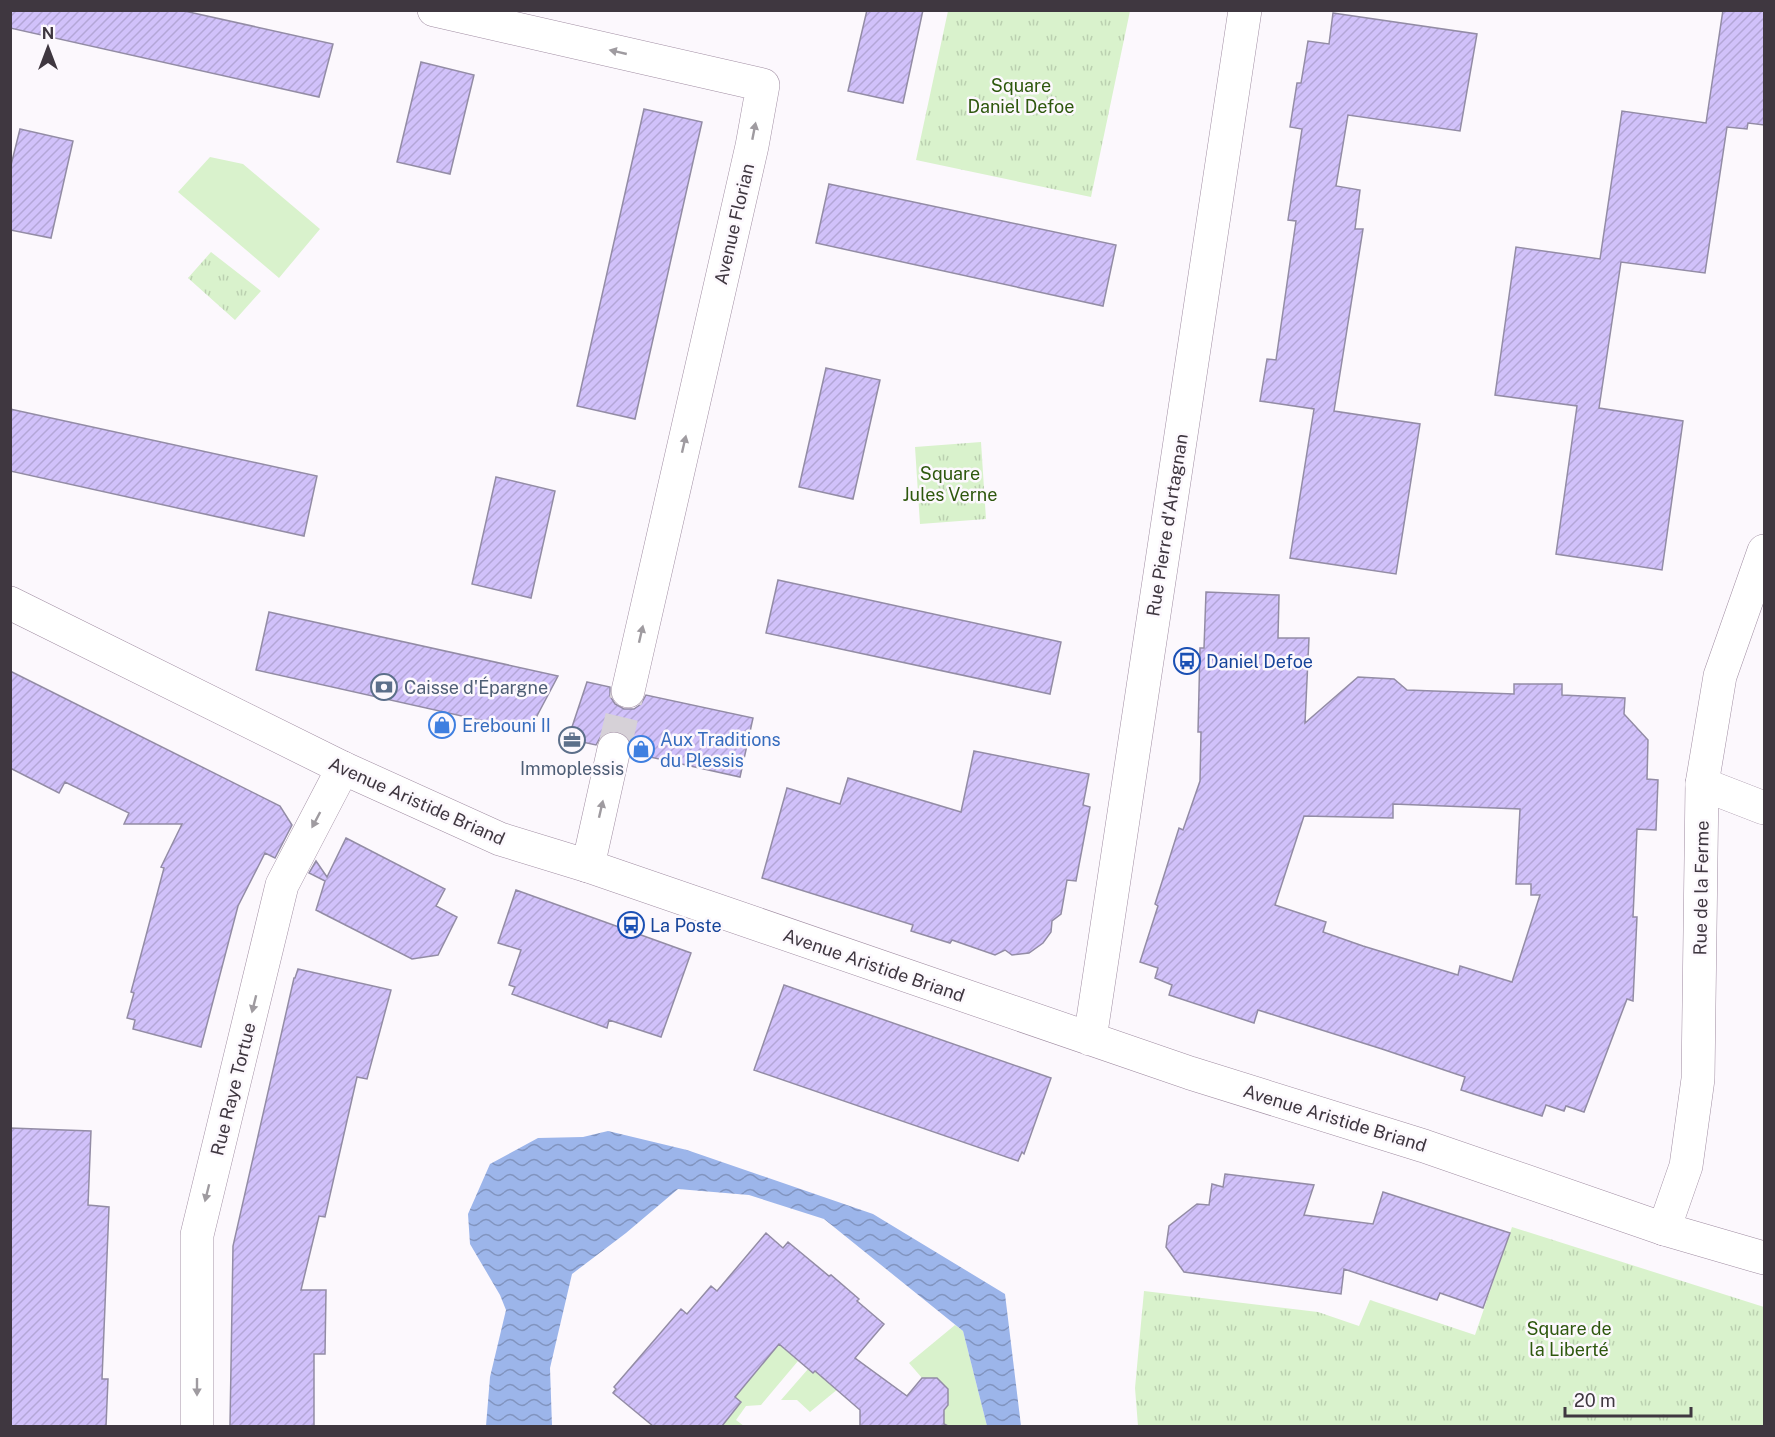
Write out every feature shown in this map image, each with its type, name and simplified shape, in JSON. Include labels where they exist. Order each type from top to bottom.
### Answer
[{"type":"street","name":"Avenue Florian","points":[[434,10],[763,86],[752,146],[628,691]]},
{"type":"street","name":"Rue Pierre d'Artagnan","points":[[1090,1039],[1245,10]]},
{"type":"street","name":"Rue de la Ferme","points":[[1664,1229],[1686,1166],[1698,1079],[1702,784],[1720,676],[1764,551]]},
{"type":"street","name":"Avenue Aristide Briand","points":[[10,603],[342,768],[500,839],[588,866],[1201,1076],[1424,1146],[1664,1229],[1764,1258]]},
{"type":"street","points":[[588,866],[614,749]]},
{"type":"street","name":"Rue Raye Tortue","points":[[197,1426],[197,1235],[282,885],[342,768]]},
{"type":"street","points":[[1702,784],[1764,808]]},
{"type":"green space","name":"Square Daniel Defoe","points":[[948,11],[1130,11],[1091,197],[916,160]]},
{"type":"green space","points":[[210,157],[243,164],[320,229],[279,278],[178,192]]},
{"type":"green space","points":[[211,252],[261,291],[235,320],[188,278]]},
{"type":"green space","name":"Square Jules Verne","points":[[981,442],[986,519],[920,524],[915,447]]},
{"type":"green space","name":"Square de la Liberté","points":[[1512,1227],[1764,1307],[1764,1426],[1138,1426],[1135,1388],[1144,1291],[1318,1312],[1359,1326],[1370,1300],[1475,1335]]},
{"type":"green space","points":[[955,1325],[963,1331],[987,1426],[944,1426],[944,1414],[941,1414],[948,1403],[948,1389],[937,1378],[922,1378],[909,1363]]},
{"type":"green space","points":[[779,1344],[798,1361],[761,1405],[746,1406],[736,1420],[744,1426],[715,1426],[712,1424],[730,1416],[741,1403],[735,1397]]},
{"type":"green space","points":[[808,1369],[844,1384],[810,1412],[797,1400],[781,1400]]},
{"type":"water","points":[[608,1131],[687,1150],[873,1214],[1005,1294],[1021,1426],[987,1426],[963,1331],[824,1219],[749,1195],[678,1189],[572,1274],[550,1368],[552,1426],[486,1426],[490,1377],[506,1310],[500,1295],[470,1244],[468,1214],[490,1164],[538,1138],[583,1137]]},
{"type":"building","points":[[10,10],[180,10],[333,44],[319,97],[10,28]]},
{"type":"building","points":[[867,10],[923,10],[903,103],[848,91]]},
{"type":"building","points":[[1723,10],[1764,10],[1764,125],[1748,123],[1747,129],[1727,127],[1705,273],[1621,262],[1599,408],[1683,421],[1662,570],[1556,554],[1577,406],[1495,395],[1516,247],[1600,259],[1622,111],[1706,123]]},
{"type":"building","points":[[1333,13],[1477,34],[1460,131],[1348,115],[1336,186],[1360,190],[1355,229],[1363,229],[1334,411],[1420,424],[1396,574],[1290,558],[1314,409],[1260,401],[1267,359],[1276,360],[1296,221],[1288,220],[1302,129],[1290,127],[1297,83],[1301,83],[1308,41],[1329,44]]},
{"type":"building","points":[[421,62],[474,75],[450,174],[397,162]]},
{"type":"building","points":[[644,109],[702,122],[635,419],[577,406]]},
{"type":"building","points":[[20,129],[73,141],[51,238],[10,230],[10,169]]},
{"type":"building","points":[[829,184],[1116,245],[1103,306],[816,243]]},
{"type":"building","points":[[826,368],[880,380],[853,499],[799,487]]},
{"type":"building","points":[[10,409],[317,476],[304,536],[10,471]]},
{"type":"building","points":[[496,477],[555,491],[531,598],[472,584]]},
{"type":"building","points":[[778,580],[1061,642],[1050,694],[766,633]]},
{"type":"building","points":[[1206,592],[1279,595],[1278,638],[1309,638],[1305,723],[1358,677],[1394,679],[1407,690],[1514,694],[1514,684],[1562,684],[1562,695],[1625,698],[1624,714],[1648,740],[1647,779],[1658,780],[1656,830],[1637,829],[1633,917],[1637,917],[1633,1001],[1627,999],[1584,1112],[1566,1106],[1564,1111],[1546,1105],[1542,1116],[1461,1090],[1465,1077],[1382,1049],[1258,1010],[1254,1023],[1169,995],[1172,985],[1155,978],[1158,968],[1140,962],[1158,906],[1155,904],[1179,828],[1183,830],[1200,781],[1201,732],[1198,732],[1200,648],[1204,648]],"holes":[[[1393,804],[1520,809],[1516,884],[1531,884],[1531,895],[1540,895],[1512,982],[1460,966],[1458,975],[1363,946],[1323,932],[1326,922],[1275,905],[1304,816],[1393,818]]]},
{"type":"building","points":[[269,612],[558,676],[529,731],[256,670]]},
{"type":"building","points":[[10,671],[280,806],[292,825],[275,858],[265,853],[238,906],[201,1047],[133,1029],[135,1020],[127,1018],[134,993],[131,992],[164,868],[161,867],[182,824],[124,824],[129,813],[65,782],[59,793],[10,768]]},
{"type":"building","points":[[587,682],[610,687],[610,696],[615,704],[624,709],[634,709],[641,704],[646,695],[753,718],[740,777],[632,753],[632,744],[627,736],[617,731],[609,731],[601,736],[596,745],[568,739]]},
{"type":"building","points":[[974,751],[1089,774],[1083,805],[1090,807],[1076,881],[1067,880],[1061,914],[1052,921],[1051,932],[1043,943],[1029,953],[1012,955],[1005,950],[995,955],[952,940],[950,943],[911,931],[913,925],[762,878],[787,788],[840,804],[848,778],[961,812]]},
{"type":"building","points":[[346,838],[445,889],[436,906],[457,917],[438,955],[412,959],[316,910],[325,881],[309,873],[316,861],[327,877]]},
{"type":"building","points":[[516,890],[691,953],[661,1037],[609,1020],[607,1028],[512,994],[515,987],[509,985],[521,950],[498,943]]},
{"type":"building","points":[[298,969],[391,990],[367,1079],[357,1077],[325,1217],[319,1216],[301,1290],[326,1290],[325,1354],[314,1354],[314,1426],[230,1426],[233,1246],[294,978]]},
{"type":"building","points":[[784,985],[1051,1078],[1024,1154],[1022,1152],[1018,1161],[754,1070]]},
{"type":"building","points":[[10,1128],[91,1131],[88,1205],[109,1207],[102,1379],[108,1379],[106,1426],[10,1426]]},
{"type":"building","points":[[1225,1174],[1314,1185],[1304,1215],[1373,1224],[1383,1192],[1510,1233],[1483,1308],[1440,1293],[1437,1300],[1344,1269],[1341,1294],[1184,1272],[1166,1247],[1169,1226],[1197,1204],[1209,1205],[1212,1184],[1223,1187]]},
{"type":"building","points":[[766,1233],[783,1248],[788,1242],[829,1276],[831,1275],[884,1324],[855,1358],[907,1396],[922,1378],[937,1378],[948,1389],[948,1405],[944,1410],[944,1424],[948,1426],[860,1426],[860,1410],[815,1371],[813,1373],[779,1344],[735,1397],[741,1402],[722,1426],[653,1426],[613,1393],[616,1389],[614,1387],[681,1309],[687,1314],[711,1286],[717,1291]]},
{"type":"tunnel","points":[[614,749],[628,691]]},
{"type":"place","name":"Daniel Defoe","points":[[1187,661]]},
{"type":"place","name":"Caisse d'Épargne","points":[[384,687]]},
{"type":"place","name":"Erebouni II","points":[[442,725]]},
{"type":"place","name":"Immoplessis","points":[[572,740]]},
{"type":"place","name":"Aux Traditions du Plessis","points":[[641,749]]},
{"type":"place","name":"La Poste","points":[[631,925]]}]
